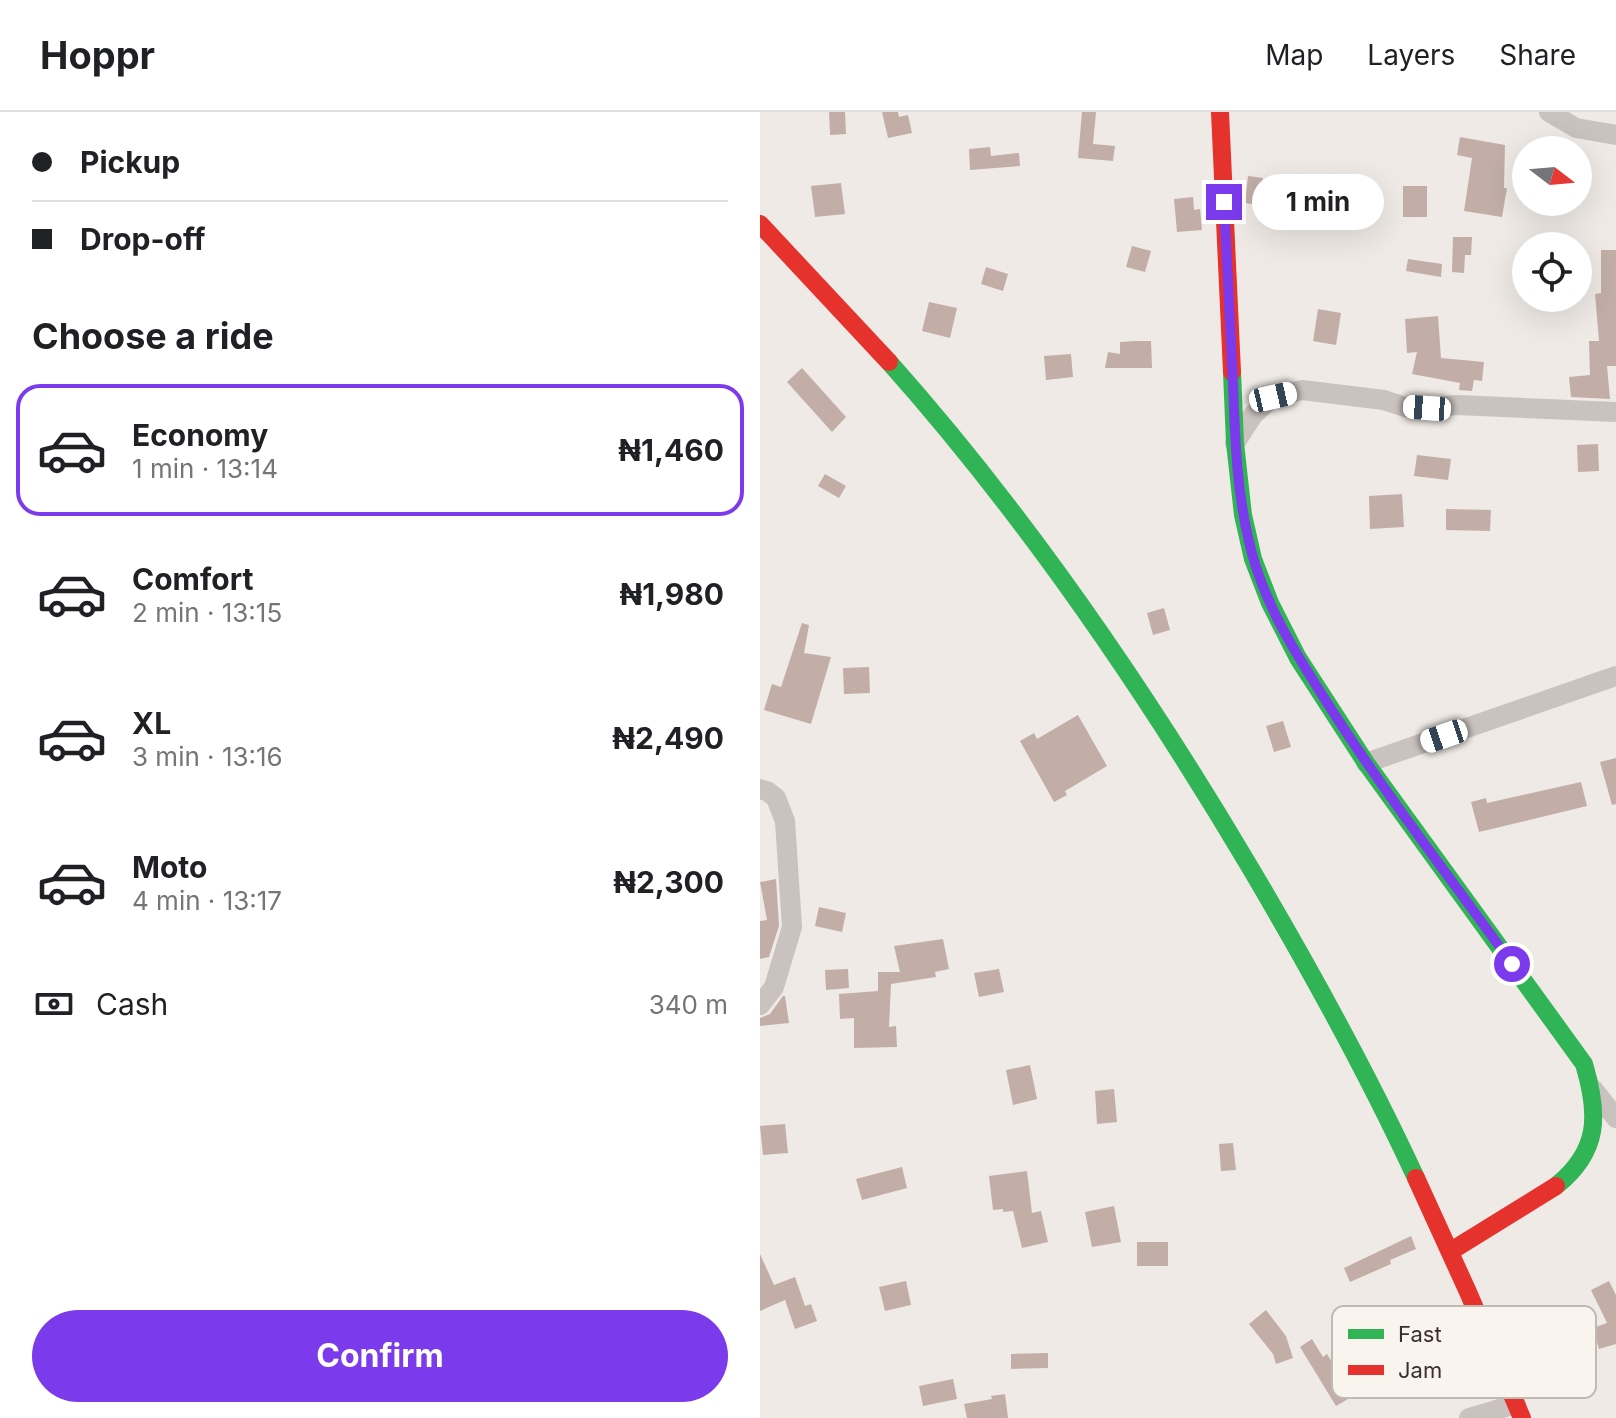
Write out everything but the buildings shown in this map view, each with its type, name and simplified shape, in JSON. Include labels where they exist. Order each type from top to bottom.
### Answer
[{"type":"main road","points":[[1220,112],[1235,443],[1243,515],[1253,559],[1270,603],[1298,658],[1366,763],[1584,1064],[1593,1089],[1596,1115],[1592,1139],[1582,1160],[1564,1181],[1451,1251]]},
{"type":"main road","points":[[760,224],[859,329],[983,473],[1156,715],[1229,829],[1328,1004],[1382,1106],[1474,1306]]},
{"type":"street","points":[[1549,112],[1576,128],[1616,135]]},
{"type":"street","points":[[1235,443],[1253,415],[1273,397],[1302,390],[1384,400],[1416,408],[1457,405],[1616,412]]},
{"type":"street","points":[[1366,763],[1616,676]]},
{"type":"street","points":[[760,789],[776,798],[785,821],[792,927],[774,987],[760,1005]]},
{"type":"street","points":[[1593,1089],[1616,1118]]},
{"type":"street","points":[[1469,1418],[1519,1411]]},
{"type":"traffic: fast","points":[[889,362],[989,481],[1036,543],[1169,736],[1251,869],[1316,983],[1416,1178]]},
{"type":"traffic: fast","points":[[1232,372],[1235,443],[1243,515],[1253,559],[1270,603],[1298,658],[1366,763],[1584,1064],[1592,1099],[1592,1131],[1581,1159],[1556,1186]]},
{"type":"traffic: jam","points":[[1220,112],[1232,372]]},
{"type":"traffic: jam","points":[[760,224],[889,362]]},
{"type":"traffic: jam","points":[[1416,1178],[1474,1306]]},
{"type":"traffic: jam","points":[[1451,1251],[1556,1186]]},
{"type":"traffic: jam","points":[[1513,1398],[1522,1418]]},
{"type":"route","points":[[1224,202],[1235,443],[1243,515],[1253,559],[1270,603],[1298,658],[1366,763],[1512,964]]}]
